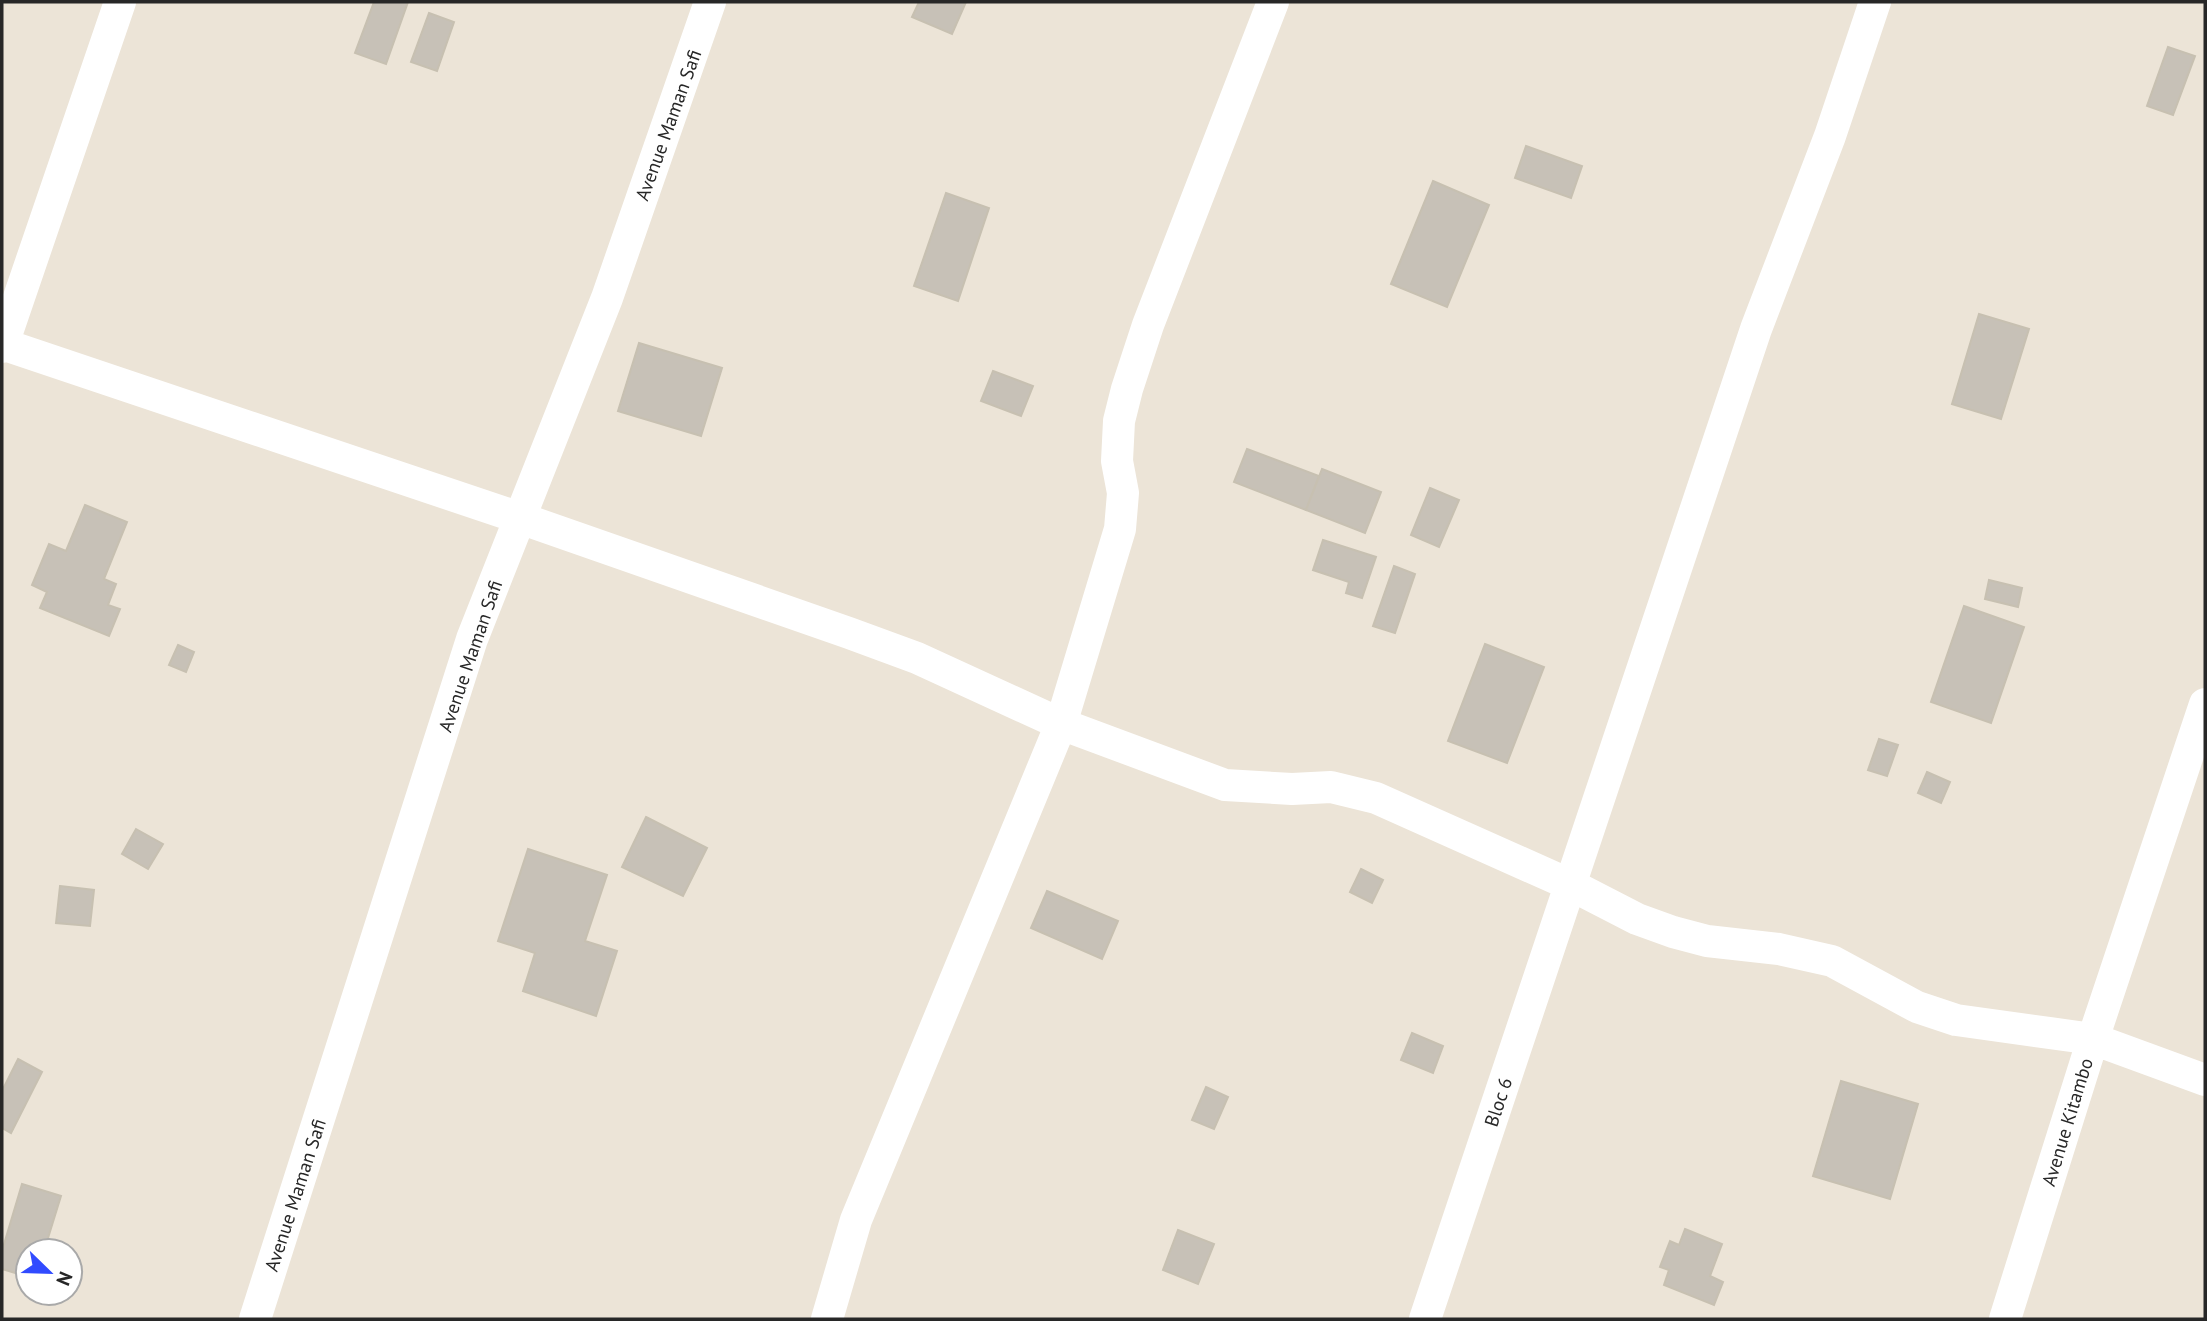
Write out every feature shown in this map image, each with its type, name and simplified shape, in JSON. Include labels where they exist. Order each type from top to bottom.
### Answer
[{"type":"street","points":[[121,2],[2,345],[520,518],[917,658],[1061,724],[1225,785],[1292,789],[1331,786],[1376,798],[1571,884],[1637,919],[1673,932],[1707,941],[1779,949],[1832,961],[1917,1007],[1956,1020],[2093,1039],[2205,704]]},
{"type":"street","name":"Avenue Maman Safi","points":[[255,1319],[472,639],[607,298],[710,2]]},
{"type":"street","points":[[827,1319],[856,1220],[1061,724],[1120,529],[1123,493],[1116,461],[1119,421],[1127,389],[1148,325],[1273,2]]},
{"type":"street","name":"Bloc 6","points":[[1425,1319],[1751,343],[1830,136],[1875,2]]},
{"type":"street","name":"Avenue Kitambo","points":[[2005,1319],[2093,1039],[2205,1080]]},
{"type":"building","points":[[374,2],[408,2],[386,64],[355,53]]},
{"type":"building","points":[[919,2],[966,2],[952,34],[912,17]]},
{"type":"building","points":[[429,13],[454,22],[437,71],[411,62]]},
{"type":"building","points":[[2168,47],[2195,56],[2173,115],[2147,106]]},
{"type":"building","points":[[1526,146],[1582,166],[1571,198],[1515,178]]},
{"type":"building","points":[[1433,181],[1489,205],[1447,307],[1391,284]]},
{"type":"building","points":[[946,193],[989,208],[958,301],[914,286]]},
{"type":"building","points":[[1979,314],[2029,329],[2001,419],[1952,404]]},
{"type":"building","points":[[639,343],[722,368],[701,436],[618,411]]},
{"type":"building","points":[[993,371],[1033,386],[1021,416],[981,401]]},
{"type":"building","points":[[1247,449],[1319,476],[1306,510],[1234,482]]},
{"type":"building","points":[[1322,469],[1381,492],[1365,533],[1306,510]]},
{"type":"building","points":[[1430,488],[1459,500],[1439,547],[1411,535]]},
{"type":"building","points":[[85,505],[127,522],[104,579],[116,584],[108,605],[120,609],[109,636],[40,608],[47,592],[32,585],[49,544],[66,551]]},
{"type":"building","points":[[1323,540],[1376,557],[1362,598],[1346,593],[1349,582],[1313,570]]},
{"type":"building","points":[[1394,566],[1415,574],[1395,633],[1373,626]]},
{"type":"building","points":[[1989,580],[2022,588],[2018,607],[1985,599]]},
{"type":"building","points":[[1964,606],[2024,627],[1991,723],[1931,702]]},
{"type":"building","points":[[1485,644],[1544,667],[1507,763],[1448,741]]},
{"type":"building","points":[[178,645],[194,652],[186,672],[169,665]]},
{"type":"building","points":[[1879,739],[1898,745],[1887,776],[1868,770]]},
{"type":"building","points":[[1927,772],[1950,782],[1941,803],[1918,793]]},
{"type":"building","points":[[646,817],[707,848],[683,896],[622,867]]},
{"type":"building","points":[[136,829],[163,844],[148,869],[122,854]]},
{"type":"building","points":[[528,849],[607,875],[585,941],[617,951],[596,1016],[523,991],[535,953],[498,941]]},
{"type":"building","points":[[1361,869],[1383,880],[1372,903],[1350,892]]},
{"type":"building","points":[[60,886],[94,890],[90,926],[56,923]]},
{"type":"building","points":[[1047,891],[1118,921],[1102,959],[1031,928]]},
{"type":"building","points":[[1412,1033],[1443,1046],[1433,1073],[1401,1060]]},
{"type":"building","points":[[18,1059],[42,1072],[11,1133],[2,1128],[2,1091]]},
{"type":"building","points":[[1841,1081],[1918,1104],[1890,1199],[1813,1176]]},
{"type":"building","points":[[1206,1087],[1228,1097],[1214,1129],[1192,1120]]},
{"type":"building","points":[[22,1184],[61,1196],[48,1237],[14,1237],[14,1273],[2,1269],[2,1251]]},
{"type":"building","points":[[1685,1229],[1722,1244],[1710,1276],[1723,1282],[1714,1305],[1664,1285],[1669,1270],[1660,1267],[1670,1241],[1679,1245]]},
{"type":"building","points":[[1178,1230],[1214,1244],[1198,1284],[1163,1270]]}]
